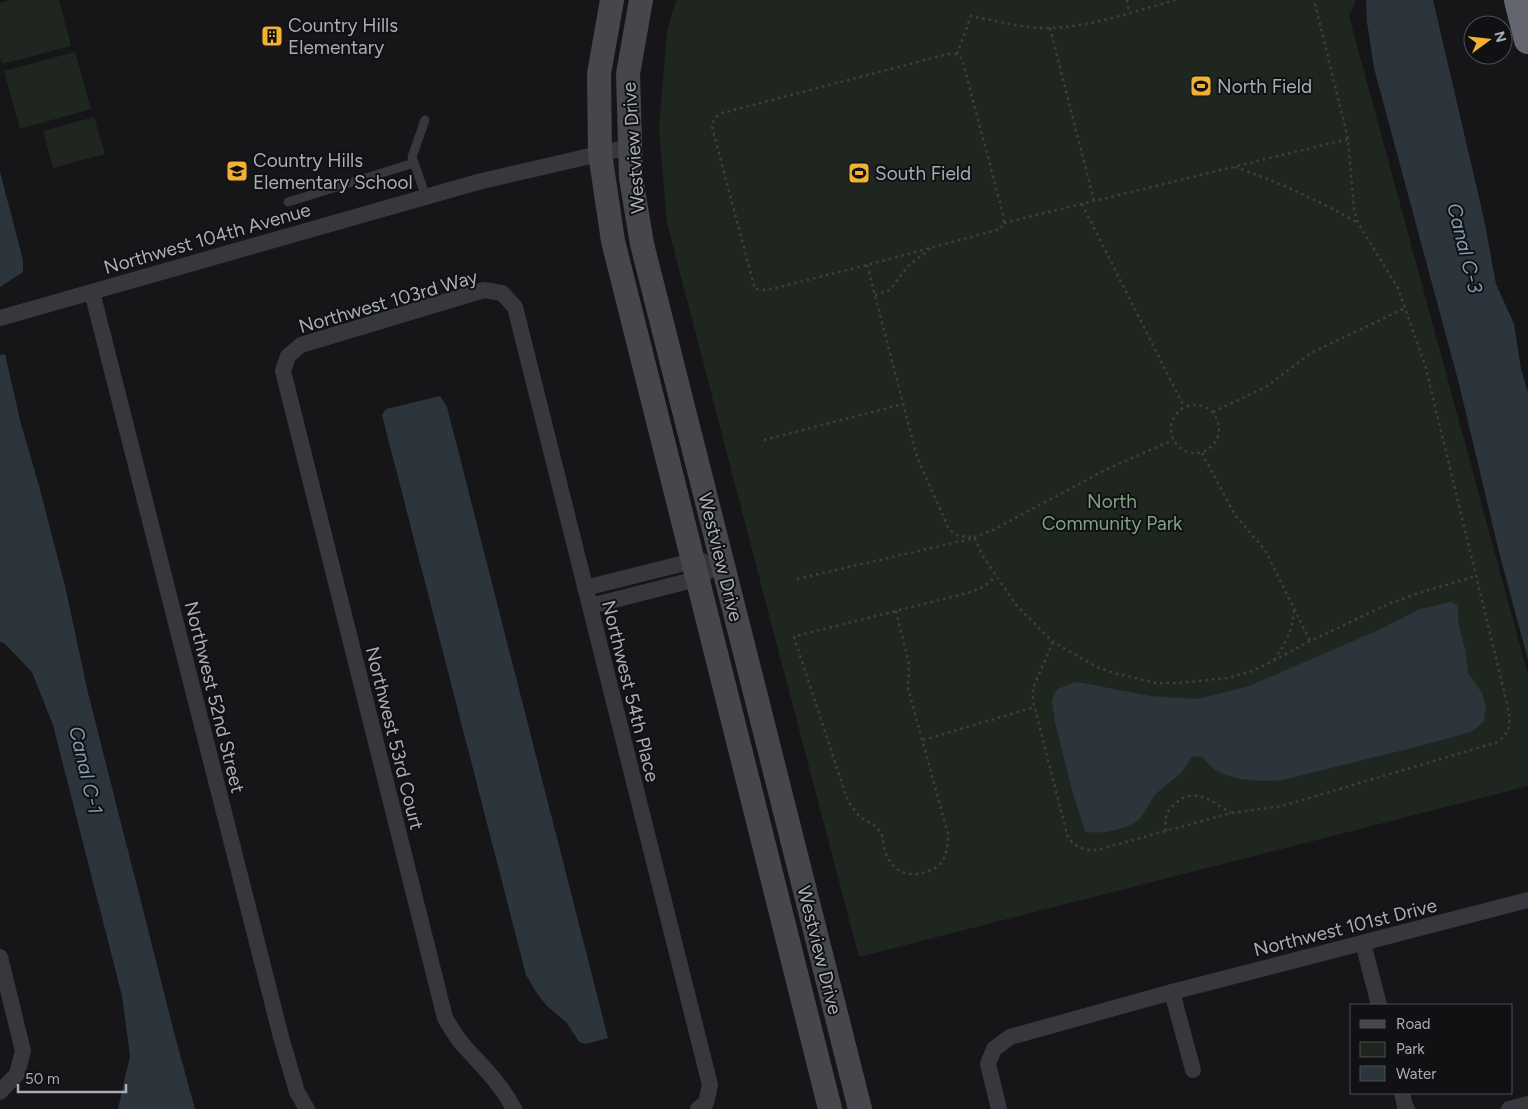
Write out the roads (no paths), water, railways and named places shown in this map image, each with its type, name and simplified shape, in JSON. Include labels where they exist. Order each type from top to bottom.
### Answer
[{"type":"highway","points":[[1518,0],[1528,40]]},
{"type":"street","name":"Westview Drive","points":[[612,0],[599,74],[600,153],[613,241],[830,1109]]},
{"type":"street","name":"Westview Drive","points":[[641,0],[628,74],[631,178],[642,244],[860,1109]]},
{"type":"street","name":"Northwest 104th Avenue","points":[[0,318],[478,182],[630,147]]},
{"type":"street","name":"Northwest 103rd Way","points":[[288,356],[301,345],[484,290],[502,293]]},
{"type":"street","name":"Northwest 52nd Street","points":[[92,292],[280,1037],[297,1092],[308,1109]]},
{"type":"street","name":"Northwest 54th Place","points":[[502,293],[515,307],[710,1085],[702,1106]]},
{"type":"street","name":"Northwest 53rd Court","points":[[288,356],[283,371],[445,1018],[464,1046],[490,1073],[508,1097],[514,1109]]},
{"type":"street","points":[[590,606],[722,562]]},
{"type":"street","points":[[585,588],[695,570]]},
{"type":"street","name":"Northwest 101st Drive","points":[[999,1109],[988,1064],[994,1049],[1010,1037],[1172,992],[1528,900]]},
{"type":"street","points":[[1363,942],[1379,1004]]},
{"type":"street","points":[[0,957],[23,1051],[17,1074],[0,1092]]},
{"type":"street","points":[[1172,992],[1193,1070]]},
{"type":"street","points":[[1402,1094],[1407,1109]]},
{"type":"street","points":[[1509,1109],[1528,1104]]},
{"type":"lane","points":[[425,120],[412,157],[426,197]]},
{"type":"lane","points":[[288,202],[414,163]]},
{"type":"water","name":"Canal C-3","points":[[1366,0],[1433,0],[1484,219],[1496,284],[1514,324],[1521,369],[1528,393],[1528,660],[1499,552],[1459,384],[1374,68],[1367,22]]},
{"type":"water","points":[[0,172],[23,260],[23,272],[0,287]]},
{"type":"water","name":"Canal C-1","points":[[5,354],[20,420],[65,586],[88,693],[195,1109],[118,1109],[130,1056],[122,996],[53,725],[32,672],[0,641],[0,355]]},
{"type":"water","points":[[440,396],[447,407],[608,1038],[586,1044],[579,1042],[567,1023],[547,1006],[526,975],[382,415],[386,409]]},
{"type":"water","points":[[1451,602],[1458,605],[1458,623],[1465,649],[1468,673],[1482,693],[1486,708],[1484,721],[1474,730],[1416,747],[1282,780],[1257,781],[1239,779],[1215,770],[1201,756],[1192,757],[1179,775],[1155,795],[1142,816],[1135,822],[1122,828],[1105,832],[1085,831],[1072,790],[1055,722],[1052,702],[1054,694],[1058,689],[1078,682],[1150,696],[1197,699],[1249,686],[1381,629],[1420,609]]},
{"type":"place","name":"Country Hills Elementary","points":[[272,36]]},
{"type":"place","name":"North Field","points":[[1201,86]]},
{"type":"place","name":"Country Hills Elementary School","points":[[237,171]]},
{"type":"place","name":"South Field","points":[[859,173]]},
{"type":"park label","name":"North Community Park","points":[[1112,512]]}]
